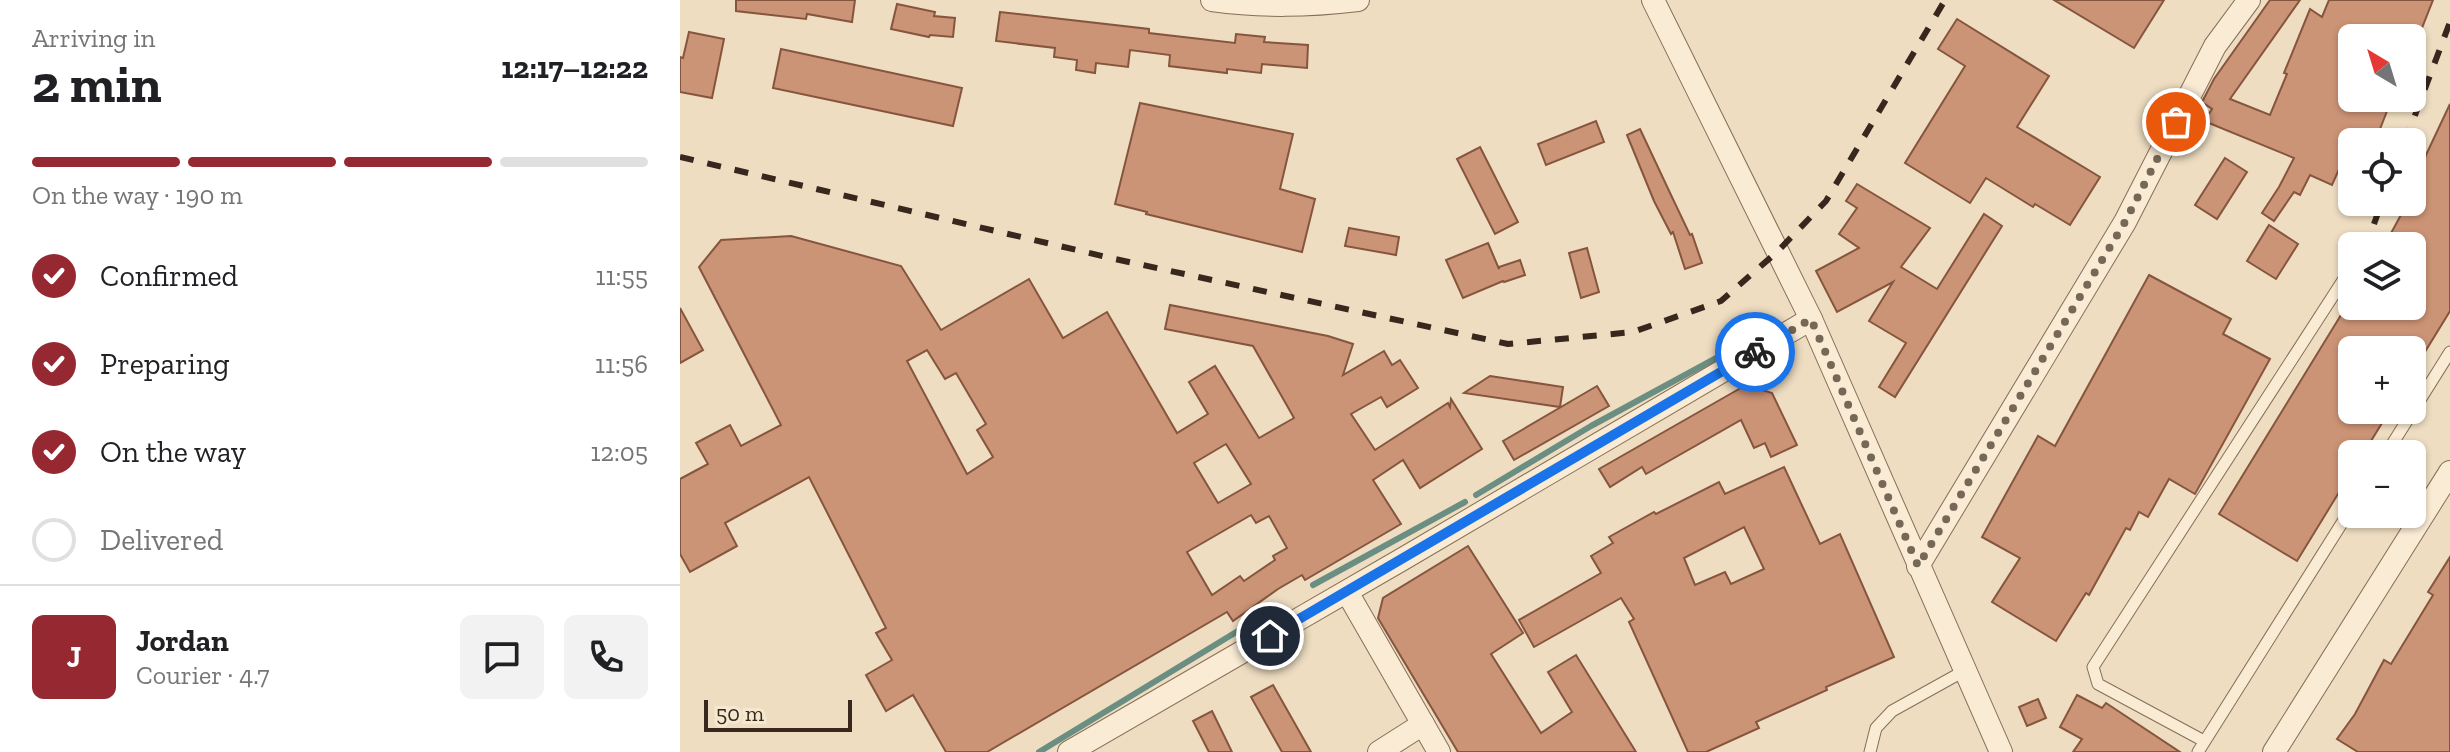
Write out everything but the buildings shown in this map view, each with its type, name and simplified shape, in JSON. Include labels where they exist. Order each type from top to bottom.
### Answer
[{"type":"street","points":[[1212,0],[1300,7],[1358,0]]},
{"type":"street","points":[[1653,0],[1811,319],[2001,752]]},
{"type":"street","points":[[1918,566],[2125,222],[2215,46],[2249,0]]},
{"type":"street","points":[[1069,752],[1811,319]]},
{"type":"street","points":[[2274,752],[2450,472]]},
{"type":"street","points":[[1347,592],[1439,752]]},
{"type":"street","points":[[1379,752],[1423,724]]},
{"type":"lane","points":[[2338,288],[2093,667],[2098,684],[2201,747],[2339,528]]},
{"type":"lane","points":[[2395,440],[2450,352]]},
{"type":"lane","points":[[1870,752],[1876,728],[1892,711],[1964,671]]},
{"type":"waterway","points":[[1476,495],[1591,426],[1755,337]]},
{"type":"waterway","points":[[1313,585],[1465,502]]},
{"type":"waterway","points":[[1039,752],[1274,609]]},
{"type":"railway","points":[[680,157],[1115,259],[1508,344],[1633,332],[1721,301],[1777,252],[1826,201],[1945,0]]},
{"type":"railway","points":[[2410,128],[2450,22]]},
{"type":"railway","points":[[2374,224],[2377,216]]},
{"type":"way so far","points":[[1755,352],[1811,319],[1918,566],[2125,222],[2176,122]]},
{"type":"route","points":[[1270,636],[1755,352]]}]
